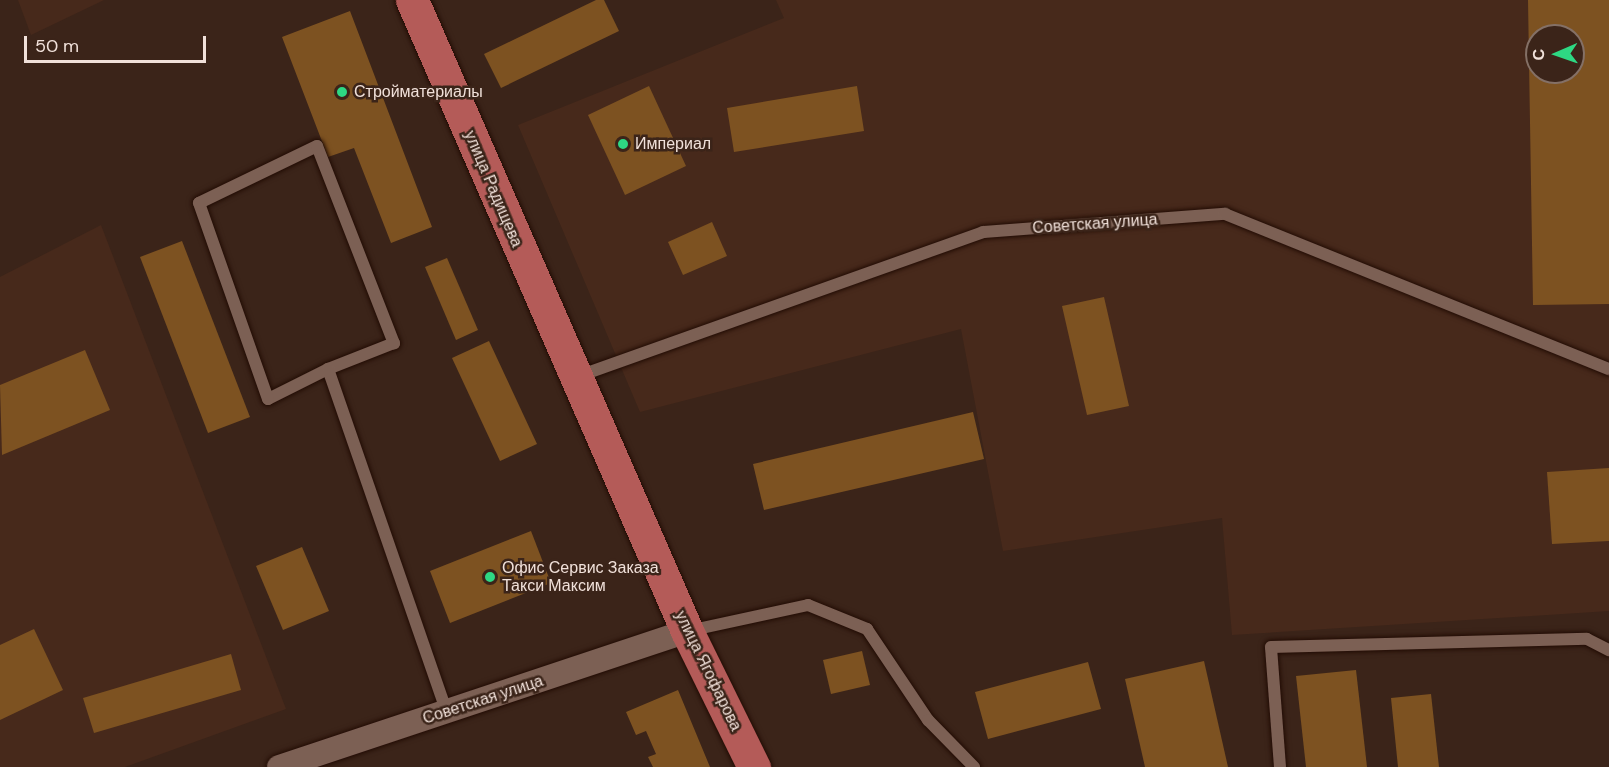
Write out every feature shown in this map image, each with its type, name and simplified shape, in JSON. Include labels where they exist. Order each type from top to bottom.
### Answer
[{"type":"main road","name":"улица Радищева","points":[[412,0],[575,378]]},
{"type":"main road","name":"улица Ягофарова","points":[[575,378],[687,631],[754,767]]},
{"type":"street","name":"Советская улица","points":[[279,767],[687,631]]},
{"type":"lane","points":[[317,146],[394,343],[328,369],[268,399],[199,203],[317,146]]},
{"type":"lane","name":"Советская улица","points":[[575,378],[983,232],[1226,214],[1609,369]]},
{"type":"lane","points":[[328,369],[447,712]]},
{"type":"lane","points":[[687,631],[808,604],[867,629],[928,720],[974,767]]},
{"type":"lane","points":[[1280,767],[1271,647],[1587,639],[1609,650]]},
{"type":"shaded area","points":[[18,0],[104,0],[31,35]]},
{"type":"shaded area","points":[[776,0],[1609,0],[1609,611],[1232,635],[1222,518],[1003,551],[961,329],[640,412],[518,125],[784,18]]},
{"type":"shaded area","points":[[101,225],[286,709],[125,767],[0,767],[0,277]]},
{"type":"building","points":[[596,0],[604,0],[619,31],[501,88],[484,54]]},
{"type":"building","points":[[1528,0],[1609,0],[1609,304],[1533,305],[1529,84],[1585,84],[1585,24],[1528,24]]},
{"type":"building","name":"Стройматериалы","points":[[350,11],[432,227],[391,243],[354,148],[328,157],[282,37]]},
{"type":"building","points":[[649,86],[686,166],[625,195],[588,115]]},
{"type":"building","points":[[857,86],[864,131],[734,152],[727,108]]},
{"type":"building","points":[[712,222],[727,256],[683,275],[668,242]]},
{"type":"building","points":[[182,241],[250,417],[208,433],[140,257]]},
{"type":"building","points":[[447,258],[478,330],[456,340],[425,267]]},
{"type":"building","points":[[1104,297],[1129,406],[1087,415],[1062,306]]},
{"type":"building","points":[[489,341],[537,444],[500,461],[452,358]]},
{"type":"building","points":[[85,350],[110,410],[2,455],[0,385]]},
{"type":"building","points":[[973,412],[984,459],[764,510],[753,464]]},
{"type":"building","points":[[1609,468],[1609,541],[1552,544],[1547,472]]},
{"type":"building","name":"Офис Сервис Заказа Такси Максим","points":[[531,531],[551,583],[450,623],[430,571]]},
{"type":"building","points":[[302,547],[329,611],[283,630],[256,566]]},
{"type":"building","points":[[34,629],[63,690],[0,720],[0,645]]},
{"type":"building","points":[[862,651],[870,685],[831,694],[823,660]]},
{"type":"building","points":[[231,654],[241,690],[94,733],[83,698]]},
{"type":"building","points":[[1204,661],[1228,767],[1145,767],[1125,679]]},
{"type":"building","points":[[1088,662],[1101,709],[988,739],[975,692]]},
{"type":"building","points":[[1356,670],[1367,767],[1306,767],[1296,676]]},
{"type":"building","points":[[678,690],[710,767],[653,767],[648,757],[656,754],[646,731],[636,735],[626,712]]},
{"type":"building","points":[[1431,694],[1439,767],[1398,767],[1391,698]]},
{"type":"place","name":"Стройматериалы","points":[[342,92]]},
{"type":"place","name":"Империал","points":[[623,144]]},
{"type":"place","name":"Офис Сервис Заказа Такси Максим","points":[[490,577]]}]
